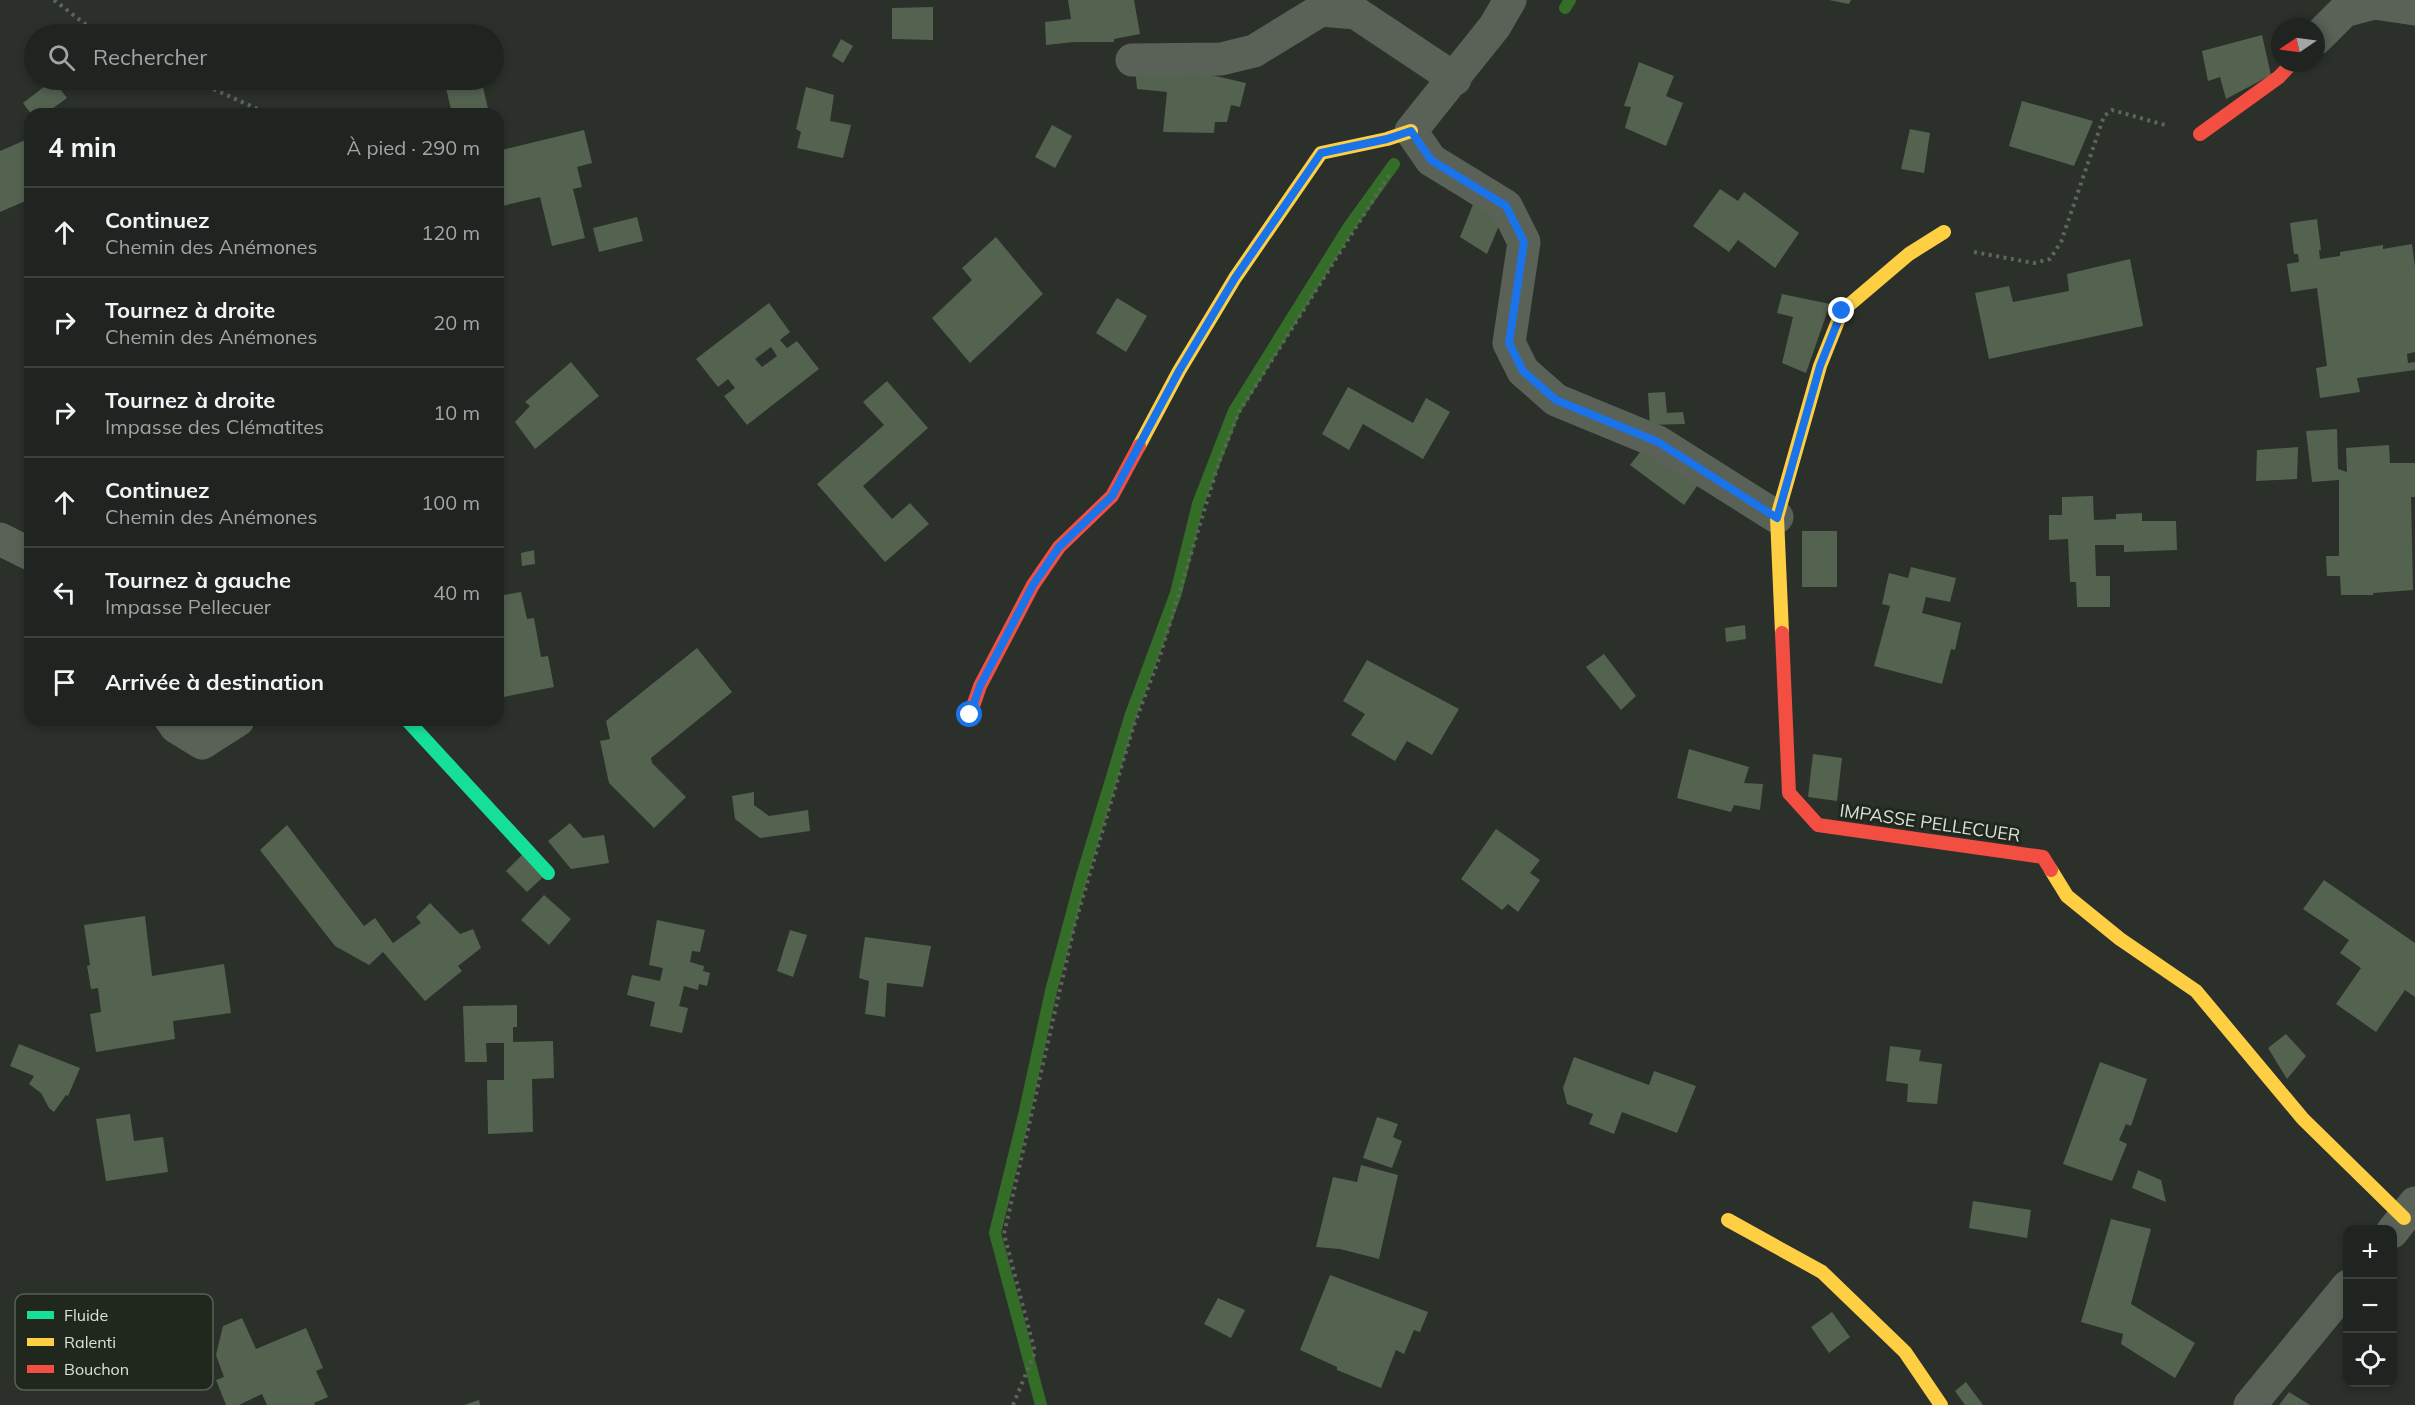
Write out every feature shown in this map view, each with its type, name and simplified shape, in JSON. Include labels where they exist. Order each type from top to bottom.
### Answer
[{"type":"street","points":[[970,715],[980,686],[1033,585],[1059,547],[1112,496],[1179,371],[1235,278],[1321,153],[1387,139],[1411,131],[1495,26],[1510,0]]},
{"type":"street","points":[[2325,30],[2344,11],[2374,3],[2415,9]]},
{"type":"street","points":[[1132,60],[1221,59],[1254,51],[1321,10],[1356,13],[1455,78]]},
{"type":"street","points":[[2200,134],[2283,72]]},
{"type":"street","points":[[1411,131],[1431,160],[1506,206],[1524,242],[1509,343],[1523,371],[1556,400],[1658,442],[1777,518]]},
{"type":"street","name":"IMPASSE PELLECUER","points":[[1944,232],[1909,254],[1842,311],[1820,366],[1777,518],[1789,793],[1818,825],[2043,857],[2067,896],[2120,939],[2196,991],[2303,1119],[2404,1218]]},
{"type":"street","points":[[0,539],[24,551]]},
{"type":"street","points":[[175,726],[202,743],[229,726]]},
{"type":"street","points":[[413,726],[548,873]]},
{"type":"street","points":[[1728,1220],[1822,1272],[1905,1352],[1941,1405]]},
{"type":"street","points":[[2250,1405],[2343,1292]]},
{"type":"path","points":[[54,0],[85,24]]},
{"type":"path","points":[[215,90],[256,108]]},
{"type":"path","points":[[1944,232],[1967,251],[2034,263],[2050,259],[2061,242],[2104,116],[2112,110],[2200,134]]},
{"type":"path","points":[[1013,1405],[1035,1352],[1004,1234],[1075,924],[1133,728],[1160,656],[1220,462],[1239,412],[1385,184],[1411,131]]},
{"type":"building","points":[[1068,0],[1134,0],[1140,34],[1114,39],[1114,42],[1046,45],[1045,22],[1071,19]]},
{"type":"building","points":[[1829,0],[1851,0],[1849,4]]},
{"type":"building","points":[[933,7],[933,40],[892,39],[892,8]]},
{"type":"building","points":[[2262,35],[2271,75],[2226,99],[2220,77],[2208,81],[2202,51]]},
{"type":"building","points":[[841,39],[853,46],[843,63],[832,56]]},
{"type":"building","points":[[1639,62],[1674,76],[1666,96],[1683,103],[1666,146],[1625,128],[1631,107],[1624,106]]},
{"type":"building","points":[[1135,67],[1211,75],[1246,83],[1240,107],[1231,105],[1227,122],[1215,122],[1214,133],[1163,132],[1167,92],[1137,89]]},
{"type":"building","points":[[806,87],[834,95],[830,121],[851,125],[843,158],[797,148],[801,132],[796,129]]},
{"type":"building","points":[[40,90],[61,90],[67,98],[53,108],[27,108],[23,103]]},
{"type":"building","points":[[446,90],[484,90],[488,108],[451,108]]},
{"type":"building","points":[[2022,101],[2093,121],[2074,166],[2009,146]]},
{"type":"building","points":[[1052,125],[1072,136],[1055,168],[1035,157]]},
{"type":"building","points":[[1910,129],[1930,133],[1924,173],[1901,169]]},
{"type":"building","points":[[584,130],[592,163],[577,167],[582,187],[573,189],[585,238],[552,246],[540,197],[504,206],[504,150]]},
{"type":"building","points":[[24,141],[24,202],[0,212],[0,151]]},
{"type":"building","points":[[1720,189],[1738,201],[1744,192],[1799,233],[1775,268],[1738,240],[1729,252],[1693,226]]},
{"type":"building","points":[[1474,202],[1503,216],[1487,254],[1460,237]]},
{"type":"building","points":[[637,217],[643,241],[599,252],[593,228]]},
{"type":"building","points":[[2317,219],[2320,259],[2340,256],[2340,252],[2383,245],[2383,249],[2412,244],[2415,267],[2415,352],[2407,354],[2408,363],[2415,362],[2415,370],[2357,378],[2360,392],[2320,398],[2316,368],[2327,366],[2317,288],[2291,292],[2287,264],[2299,262],[2298,254],[2294,254],[2290,223]]},
{"type":"building","points":[[996,237],[1043,294],[970,363],[932,318],[972,280],[962,268]]},
{"type":"building","points":[[2130,259],[2143,326],[1989,359],[1975,293],[2009,286],[2013,302],[2069,291],[2067,274]]},
{"type":"building","points":[[1782,294],[1830,304],[1806,373],[1782,363],[1793,317],[1777,313]]},
{"type":"building","points":[[1117,298],[1147,316],[1126,352],[1096,333]]},
{"type":"building","points":[[769,303],[790,332],[780,340],[787,348],[797,341],[819,369],[747,425],[724,396],[735,388],[728,379],[718,387],[696,359]],"holes":[[[771,347],[777,356],[762,367],[755,359]]]},
{"type":"building","points":[[571,362],[599,396],[535,449],[515,422],[530,406],[525,402]]},
{"type":"building","points":[[887,381],[928,428],[863,486],[892,519],[910,503],[929,524],[885,562],[817,484],[884,425],[863,402]]},
{"type":"building","points":[[1348,387],[1413,423],[1426,398],[1450,412],[1423,459],[1363,424],[1349,450],[1322,434]]},
{"type":"building","points":[[1665,392],[1667,413],[1683,412],[1685,424],[1650,425],[1648,393]]},
{"type":"building","points":[[2337,429],[2338,469],[2347,472],[2346,448],[2389,445],[2390,463],[2415,463],[2415,497],[2411,497],[2413,590],[2373,593],[2373,595],[2341,595],[2340,576],[2327,576],[2326,556],[2339,556],[2339,480],[2312,482],[2306,431]]},
{"type":"building","points":[[1644,447],[1704,476],[1684,505],[1630,465]]},
{"type":"building","points":[[2298,447],[2297,479],[2256,481],[2257,450]]},
{"type":"building","points":[[2093,496],[2094,520],[2116,519],[2116,514],[2142,513],[2142,521],[2176,521],[2177,550],[2124,552],[2124,545],[2095,545],[2096,576],[2110,576],[2110,607],[2077,607],[2076,582],[2070,582],[2068,539],[2049,540],[2049,515],[2062,515],[2062,497]]},
{"type":"building","points":[[1802,531],[1837,531],[1837,587],[1802,587]]},
{"type":"building","points":[[534,550],[535,564],[522,566],[521,553]]},
{"type":"building","points":[[1911,567],[1956,578],[1950,602],[1926,597],[1922,613],[1961,623],[1955,650],[1951,649],[1942,684],[1874,666],[1890,606],[1882,604],[1889,573],[1908,578]]},
{"type":"building","points":[[521,592],[527,619],[534,618],[541,657],[548,656],[554,687],[504,697],[504,595]]},
{"type":"building","points":[[1745,625],[1746,639],[1726,642],[1725,628]]},
{"type":"building","points":[[697,648],[732,692],[651,758],[652,763],[686,797],[654,828],[609,783],[600,741],[610,739],[606,721]]},
{"type":"building","points":[[1604,654],[1636,696],[1621,710],[1586,667]]},
{"type":"building","points":[[1367,660],[1459,709],[1432,755],[1407,741],[1395,761],[1351,735],[1365,714],[1343,701]]},
{"type":"building","points":[[1689,749],[1749,767],[1744,783],[1763,784],[1760,810],[1734,805],[1731,812],[1677,798]]},
{"type":"building","points":[[1813,754],[1842,758],[1837,801],[1808,797]]},
{"type":"building","points":[[754,792],[754,805],[769,816],[808,810],[810,831],[760,838],[735,819],[732,796]]},
{"type":"building","points":[[570,823],[583,838],[604,835],[609,863],[571,869],[548,841]]},
{"type":"building","points":[[287,825],[364,926],[375,918],[393,943],[421,923],[416,917],[430,903],[460,934],[473,929],[481,948],[458,966],[462,971],[425,1001],[383,952],[369,965],[335,946],[260,850]]},
{"type":"building","points":[[1496,829],[1540,860],[1530,873],[1540,880],[1518,912],[1508,904],[1502,910],[1461,879]]},
{"type":"building","points":[[522,855],[543,877],[527,892],[506,871]]},
{"type":"building","points":[[2324,880],[2415,943],[2415,997],[2405,990],[2376,1032],[2336,1004],[2361,968],[2340,953],[2349,940],[2303,909]]},
{"type":"building","points":[[544,895],[571,919],[549,945],[521,920]]},
{"type":"building","points":[[145,916],[152,976],[224,964],[231,1013],[173,1021],[175,1039],[96,1052],[90,1014],[101,1012],[98,988],[91,989],[84,925]]},
{"type":"building","points":[[657,920],[705,930],[700,952],[692,951],[690,962],[704,966],[703,971],[710,973],[707,986],[699,984],[698,990],[684,986],[679,1006],[688,1008],[682,1033],[650,1026],[655,1002],[627,995],[632,975],[660,981],[663,968],[649,965]]},
{"type":"building","points":[[790,930],[807,935],[793,977],[777,971]]},
{"type":"building","points":[[865,937],[931,946],[923,987],[887,983],[885,1017],[865,1014],[869,981],[859,978]]},
{"type":"building","points":[[517,1005],[517,1027],[513,1027],[513,1042],[553,1041],[554,1078],[532,1079],[533,1132],[488,1134],[487,1080],[504,1080],[504,1043],[486,1043],[487,1062],[465,1062],[463,1006]]},
{"type":"building","points":[[2286,1034],[2306,1056],[2287,1079],[2268,1048]]},
{"type":"building","points":[[19,1044],[80,1068],[68,1096],[66,1095],[54,1112],[49,1108],[41,1093],[29,1084],[34,1076],[10,1066]]},
{"type":"building","points":[[1890,1046],[1921,1050],[1919,1061],[1942,1064],[1937,1104],[1907,1102],[1908,1084],[1886,1081]]},
{"type":"building","points":[[1574,1057],[1649,1085],[1654,1071],[1696,1086],[1677,1133],[1622,1112],[1614,1134],[1589,1124],[1593,1114],[1567,1104],[1563,1088]]},
{"type":"building","points":[[2100,1062],[2147,1079],[2131,1126],[2126,1124],[2119,1140],[2127,1144],[2112,1181],[2063,1164]]},
{"type":"building","points":[[130,1114],[134,1141],[163,1137],[168,1172],[106,1181],[96,1119]]},
{"type":"building","points":[[1377,1117],[1398,1124],[1393,1137],[1402,1141],[1392,1168],[1363,1158]]},
{"type":"building","points":[[1361,1165],[1398,1175],[1379,1259],[1340,1249],[1316,1247],[1333,1177],[1357,1182]]},
{"type":"building","points":[[2138,1170],[2161,1180],[2166,1202],[2132,1188]]},
{"type":"building","points":[[1973,1201],[2031,1210],[2027,1238],[1969,1228]]},
{"type":"building","points":[[2111,1219],[2151,1229],[2131,1304],[2195,1343],[2175,1378],[2121,1344],[2123,1334],[2081,1322]]},
{"type":"building","points":[[1330,1275],[1428,1312],[1420,1332],[1414,1330],[1404,1354],[1396,1350],[1381,1388],[1337,1370],[1337,1367],[1300,1350]]},
{"type":"building","points":[[1218,1298],[1245,1310],[1231,1338],[1204,1324]]},
{"type":"building","points":[[1832,1312],[1850,1337],[1829,1353],[1811,1327]]},
{"type":"building","points":[[242,1318],[256,1349],[306,1328],[323,1368],[316,1371],[328,1397],[314,1403],[315,1405],[267,1405],[262,1394],[239,1405],[226,1405],[216,1380],[224,1377],[216,1355],[223,1326]]},
{"type":"building","points":[[1966,1382],[1983,1405],[1965,1405],[1955,1391]]},
{"type":"building","points":[[2289,1392],[2310,1405],[2279,1405]]},
{"type":"building","points":[[479,1400],[480,1405],[464,1405]]},
{"type":"waterway","points":[[1565,8],[1570,0]]},
{"type":"waterway","points":[[1041,1405],[995,1233],[1051,991],[1081,879],[1131,714],[1176,593],[1198,504],[1234,411],[1348,228],[1394,164]]},
{"type":"traffic: fast","points":[[413,726],[548,873]]},
{"type":"traffic: slow","points":[[1139,446],[1179,371],[1235,278],[1321,153],[1387,139],[1411,131]]},
{"type":"traffic: slow","points":[[1782,633],[1777,517],[1820,366],[1842,311],[1909,254],[1944,232]]},
{"type":"traffic: slow","points":[[2051,870],[2067,896],[2120,939],[2196,991],[2303,1119],[2404,1218]]},
{"type":"traffic: slow","points":[[1728,1220],[1822,1272],[1905,1352],[1941,1405]]},
{"type":"traffic: jam","points":[[2200,134],[2284,72]]},
{"type":"traffic: jam","points":[[970,715],[980,686],[1033,585],[1059,547],[1112,496],[1139,446]]},
{"type":"traffic: jam","points":[[1782,633],[1789,793],[1818,825],[2043,857],[2051,870]]},
{"type":"route","points":[[970,715],[980,686],[1033,585],[1059,547],[1112,496],[1179,371],[1235,278],[1321,153],[1387,139],[1411,131],[1431,160],[1506,206],[1524,242],[1509,343],[1523,371],[1556,400],[1658,442],[1718,478],[1777,518],[1820,366],[1842,311]]}]
